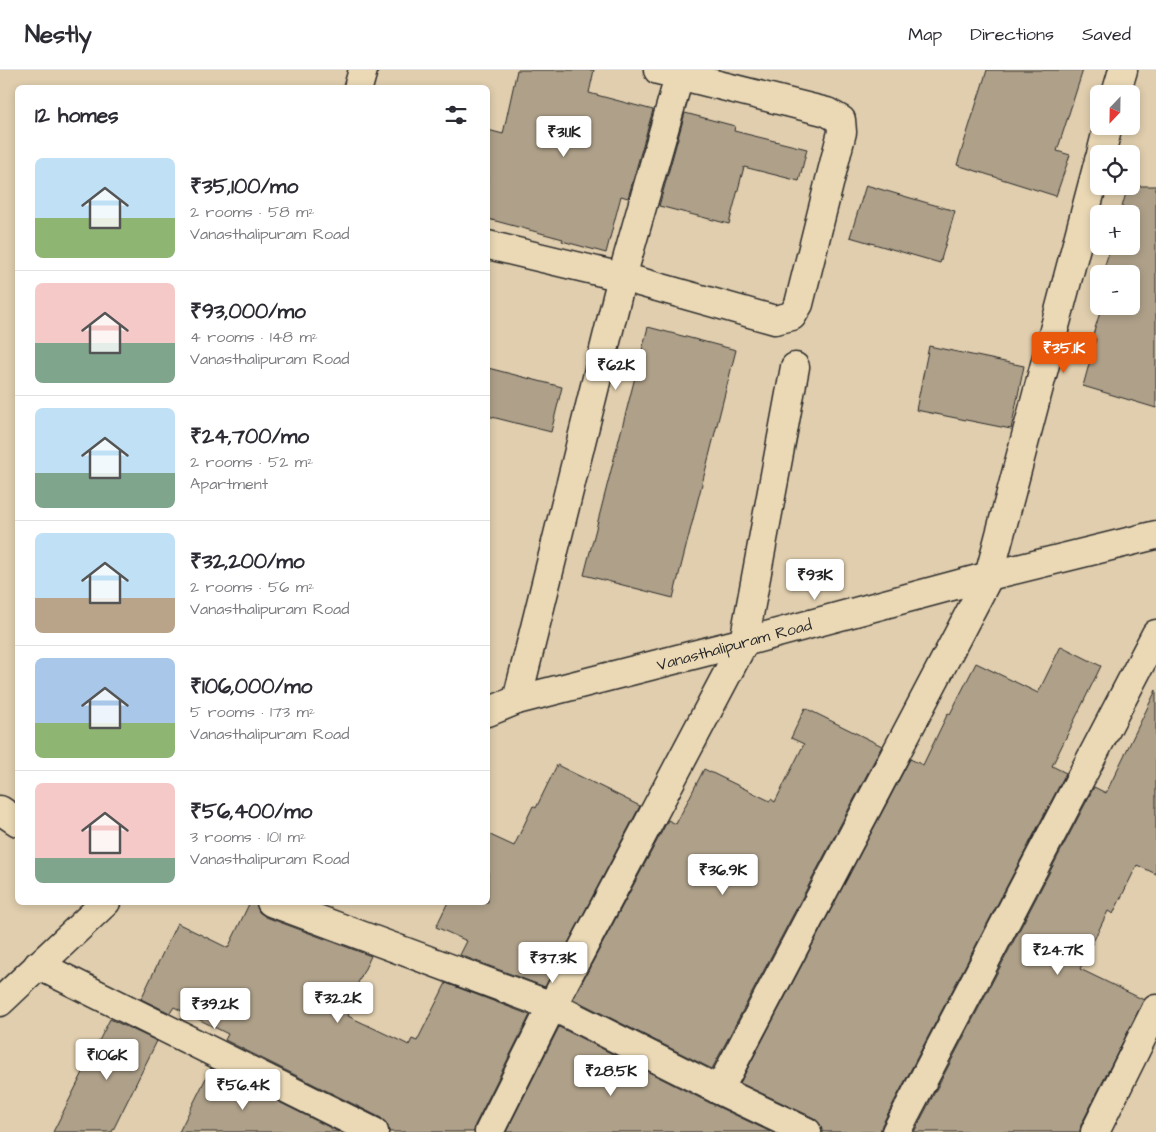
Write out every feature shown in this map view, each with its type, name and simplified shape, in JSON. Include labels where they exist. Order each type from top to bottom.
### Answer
[{"type":"street","points":[[359,85],[362,70]]},
{"type":"street","points":[[1119,85],[1123,70]]},
{"type":"street","points":[[490,245],[622,277],[775,320],[792,316],[799,304],[842,132],[841,120],[827,112],[672,72],[622,277],[517,700]]},
{"type":"street","points":[[719,1090],[989,576],[1090,194]]},
{"type":"street","points":[[489,1132],[552,1006],[744,642],[795,367]]},
{"type":"street","name":"Vanasthalipuram Road","points":[[490,711],[517,700],[744,642],[989,576],[1156,535]]},
{"type":"street","points":[[896,1132],[1148,668],[1156,634]]},
{"type":"street","points":[[0,810],[15,820]]},
{"type":"street","points":[[0,1002],[103,905]]},
{"type":"street","points":[[279,905],[552,1006],[806,1132]]},
{"type":"street","points":[[38,965],[374,1132]]},
{"type":"street","points":[[1095,1132],[1156,1009]]},
{"type":"building","points":[[517,70],[594,70],[589,93],[653,110],[628,198],[621,196],[606,253],[562,241],[563,239],[490,220],[490,131],[503,134]]},
{"type":"building","points":[[987,70],[1083,70],[1057,151],[1070,155],[1056,196],[957,165]]},
{"type":"building","points":[[685,113],[735,126],[734,131],[807,149],[799,181],[744,167],[729,224],[659,206]]},
{"type":"building","points":[[866,185],[955,211],[940,263],[850,237]]},
{"type":"building","points":[[1140,186],[1156,186],[1156,408],[1083,386],[1096,339],[1092,338],[1099,315],[1140,315],[1140,265],[1105,265],[1108,255],[1140,255],[1140,205],[1123,205],[1125,195],[1140,195]]},
{"type":"building","points":[[648,327],[736,350],[673,598],[584,575]]},
{"type":"building","points":[[929,346],[1024,366],[1011,429],[916,410]]},
{"type":"building","points":[[490,369],[562,387],[551,432],[490,417]]},
{"type":"building","points":[[1061,646],[1101,666],[1052,766],[1066,773],[880,1132],[822,1132],[820,1124],[814,1118],[740,1083],[910,759],[923,765],[948,713],[950,714],[976,663],[1038,693]]},
{"type":"building","points":[[1156,690],[1156,874],[1137,865],[1113,914],[1108,911],[1080,969],[1144,1000],[1081,1125],[1080,1132],[914,1132],[1094,787],[1106,793]]},
{"type":"building","points":[[805,708],[882,746],[712,1069],[573,999],[668,820],[676,824],[704,769],[775,802],[804,744],[791,738]]},
{"type":"building","points":[[557,765],[640,806],[545,987],[460,955],[467,941],[436,927],[447,905],[490,905],[490,835],[514,846],[533,806],[536,808]]},
{"type":"building","points":[[249,905],[257,905],[259,912],[266,917],[371,956],[344,1012],[349,1014],[348,1016],[409,1045],[412,1039],[417,1041],[446,983],[530,1015],[475,1125],[474,1132],[389,1132],[387,1124],[381,1118],[225,1040],[228,1034],[174,1007],[170,1013],[141,999],[177,923],[228,948]]},
{"type":"building","points":[[110,1019],[157,1041],[112,1132],[53,1132]]},
{"type":"building","points":[[559,1027],[712,1104],[771,1132],[506,1132]]},
{"type":"building","points":[[211,1068],[339,1132],[179,1132]]}]
